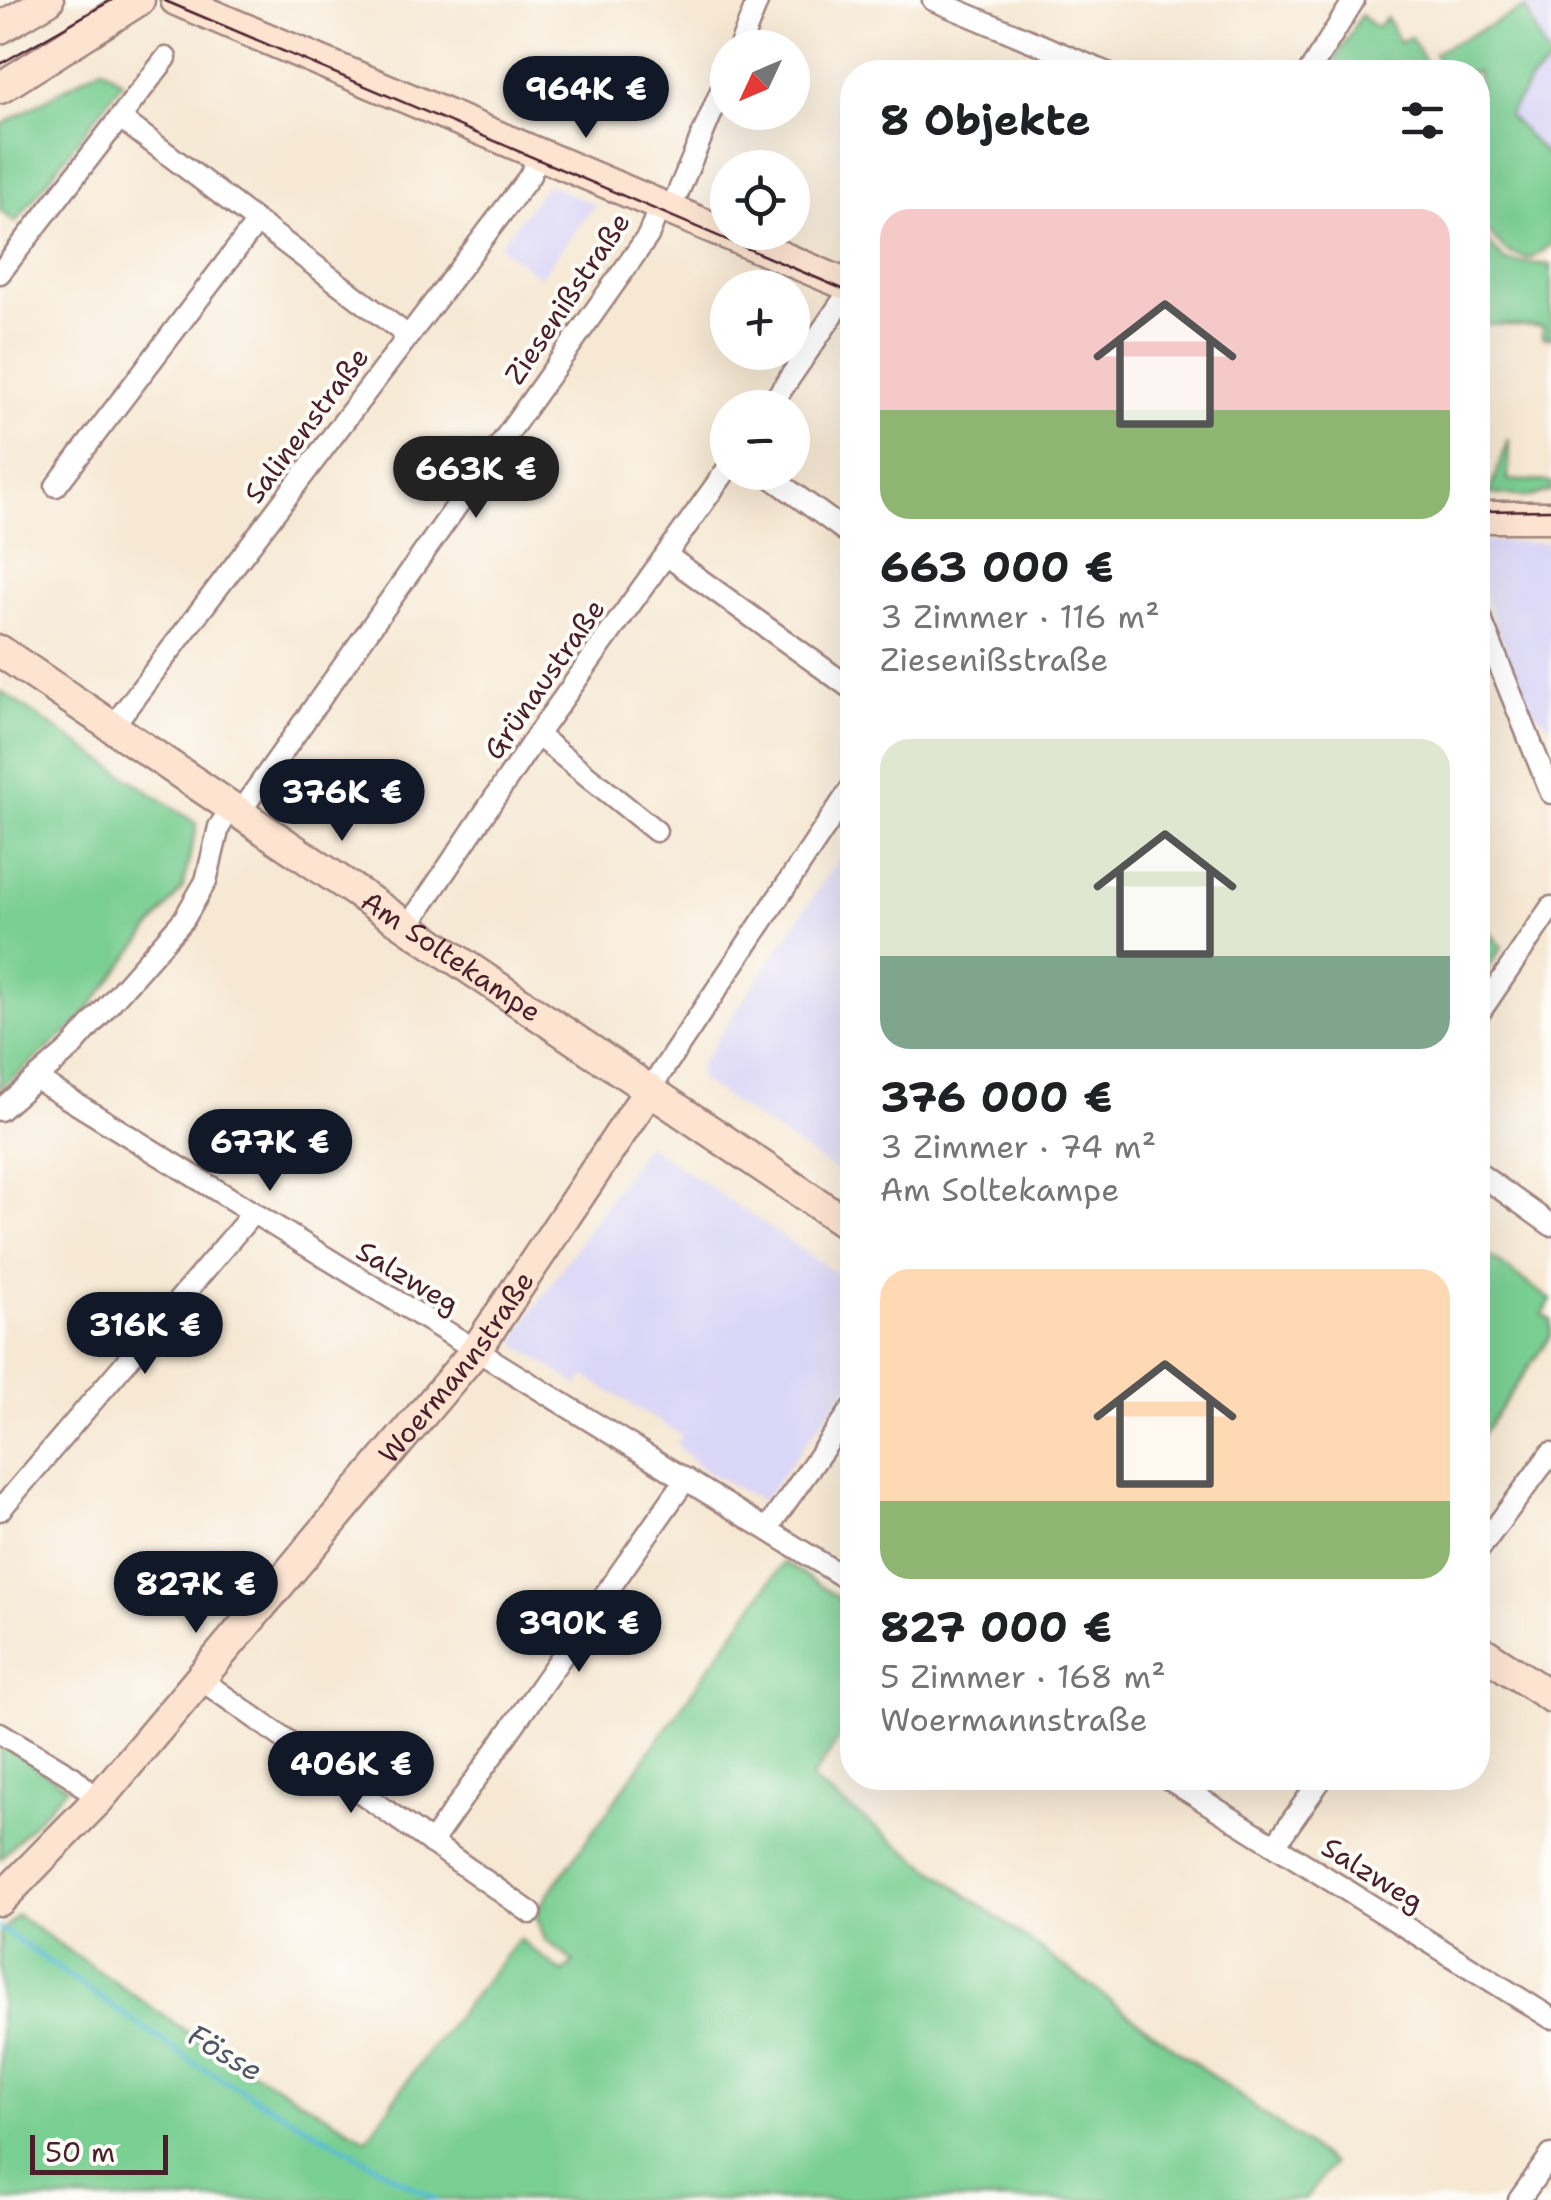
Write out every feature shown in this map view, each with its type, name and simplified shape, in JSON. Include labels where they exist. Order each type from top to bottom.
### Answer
[{"type":"street","points":[[0,28],[48,0]]},
{"type":"street","points":[[0,88],[139,0]]},
{"type":"street","points":[[176,0],[840,282]]},
{"type":"street","points":[[746,30],[758,0]]},
{"type":"street","points":[[933,0],[1076,60]]},
{"type":"street","points":[[1316,60],[1354,0]]},
{"type":"street","points":[[0,272],[166,58]]},
{"type":"street","name":"Ziesenißstraße","points":[[0,1110],[38,1080],[184,920],[206,881],[219,827],[236,809],[648,236],[710,112]]},
{"type":"street","points":[[120,118],[408,336]]},
{"type":"street","name":"Salinenstraße","points":[[113,726],[530,177],[540,154]]},
{"type":"street","points":[[56,486],[257,222]]},
{"type":"street","points":[[781,390],[840,304]]},
{"type":"street","name":"Grünaustraße","points":[[409,925],[537,735],[712,490]]},
{"type":"street","points":[[789,490],[840,527]]},
{"type":"street","points":[[1490,518],[1551,517]]},
{"type":"street","points":[[666,555],[840,680]]},
{"type":"street","points":[[1490,642],[1551,794]]},
{"type":"street","name":"Am Soltekampe","points":[[0,651],[840,1219]]},
{"type":"street","points":[[537,735],[656,831]]},
{"type":"street","name":"Woermannstraße","points":[[0,1900],[98,1800],[476,1350],[840,805]]},
{"type":"street","points":[[1490,997],[1551,907]]},
{"type":"street","name":"Salzweg","points":[[38,1080],[840,1575]]},
{"type":"street","points":[[1490,1182],[1551,1226]]},
{"type":"street","points":[[0,1510],[252,1212]]},
{"type":"street","points":[[767,1529],[840,1426]]},
{"type":"street","points":[[1490,1535],[1551,1453]]},
{"type":"street","points":[[431,1843],[686,1480]]},
{"type":"street","points":[[1490,1657],[1551,1697]]},
{"type":"street","points":[[200,1678],[531,1912]]},
{"type":"street","points":[[0,1733],[73,1777],[98,1800]]},
{"type":"street","name":"Salzweg","points":[[1186,1790],[1551,2018]]},
{"type":"street","points":[[1275,1845],[1314,1790]]},
{"type":"street","points":[[1518,2200],[1551,2156]]},
{"type":"shaded area","points":[[1521,0],[1551,0],[1551,62],[1525,10]]},
{"type":"shaded area","points":[[1551,64],[1551,160],[1508,116],[1532,79]]},
{"type":"shaded area","points":[[547,184],[595,205],[540,277],[499,246]]},
{"type":"shaded area","points":[[1490,541],[1551,543],[1551,725],[1528,707],[1490,610]]},
{"type":"shaded area","points":[[840,857],[840,1174],[701,1081],[698,1068]]},
{"type":"shaded area","points":[[646,1144],[840,1276],[840,1397],[762,1502],[698,1466],[676,1444],[682,1436],[585,1376],[579,1386],[516,1344],[519,1331]]},
{"type":"green space","points":[[1525,8],[1551,62],[1532,79],[1508,115],[1551,160],[1551,245],[1530,259],[1507,252],[1490,234],[1490,60],[1438,60],[1434,53]]},
{"type":"green space","points":[[1361,15],[1376,28],[1387,18],[1399,42],[1411,37],[1424,60],[1334,60]]},
{"type":"green space","points":[[102,67],[122,82],[16,222],[0,211],[0,126]]},
{"type":"green space","points":[[1490,244],[1505,261],[1551,265],[1551,338],[1543,337],[1543,326],[1490,324]]},
{"type":"green space","points":[[1509,438],[1508,480],[1551,482],[1551,491],[1529,497],[1490,491]]},
{"type":"green space","points":[[0,691],[197,824],[183,887],[78,1023],[0,1089]]},
{"type":"green space","points":[[1490,932],[1502,947],[1490,965]]},
{"type":"green space","points":[[1490,1257],[1551,1300],[1543,1315],[1551,1320],[1551,1335],[1490,1424]]},
{"type":"green space","points":[[784,1562],[840,1599],[840,1738],[811,1780],[1332,2164],[1305,2200],[0,2200],[0,1933],[17,1915],[199,2040],[367,2139],[426,2054],[519,1939],[563,1973],[574,1962],[545,1940],[535,1913]]},
{"type":"green space","points":[[0,1744],[67,1787],[0,1859]]},
{"type":"waterway","name":"Fösse","points":[[0,1928],[194,2063],[436,2200]]},
{"type":"tram line","points":[[0,64],[112,0]]},
{"type":"tram line","points":[[163,0],[840,288]]},
{"type":"tram line","points":[[1490,511],[1551,510]]}]
